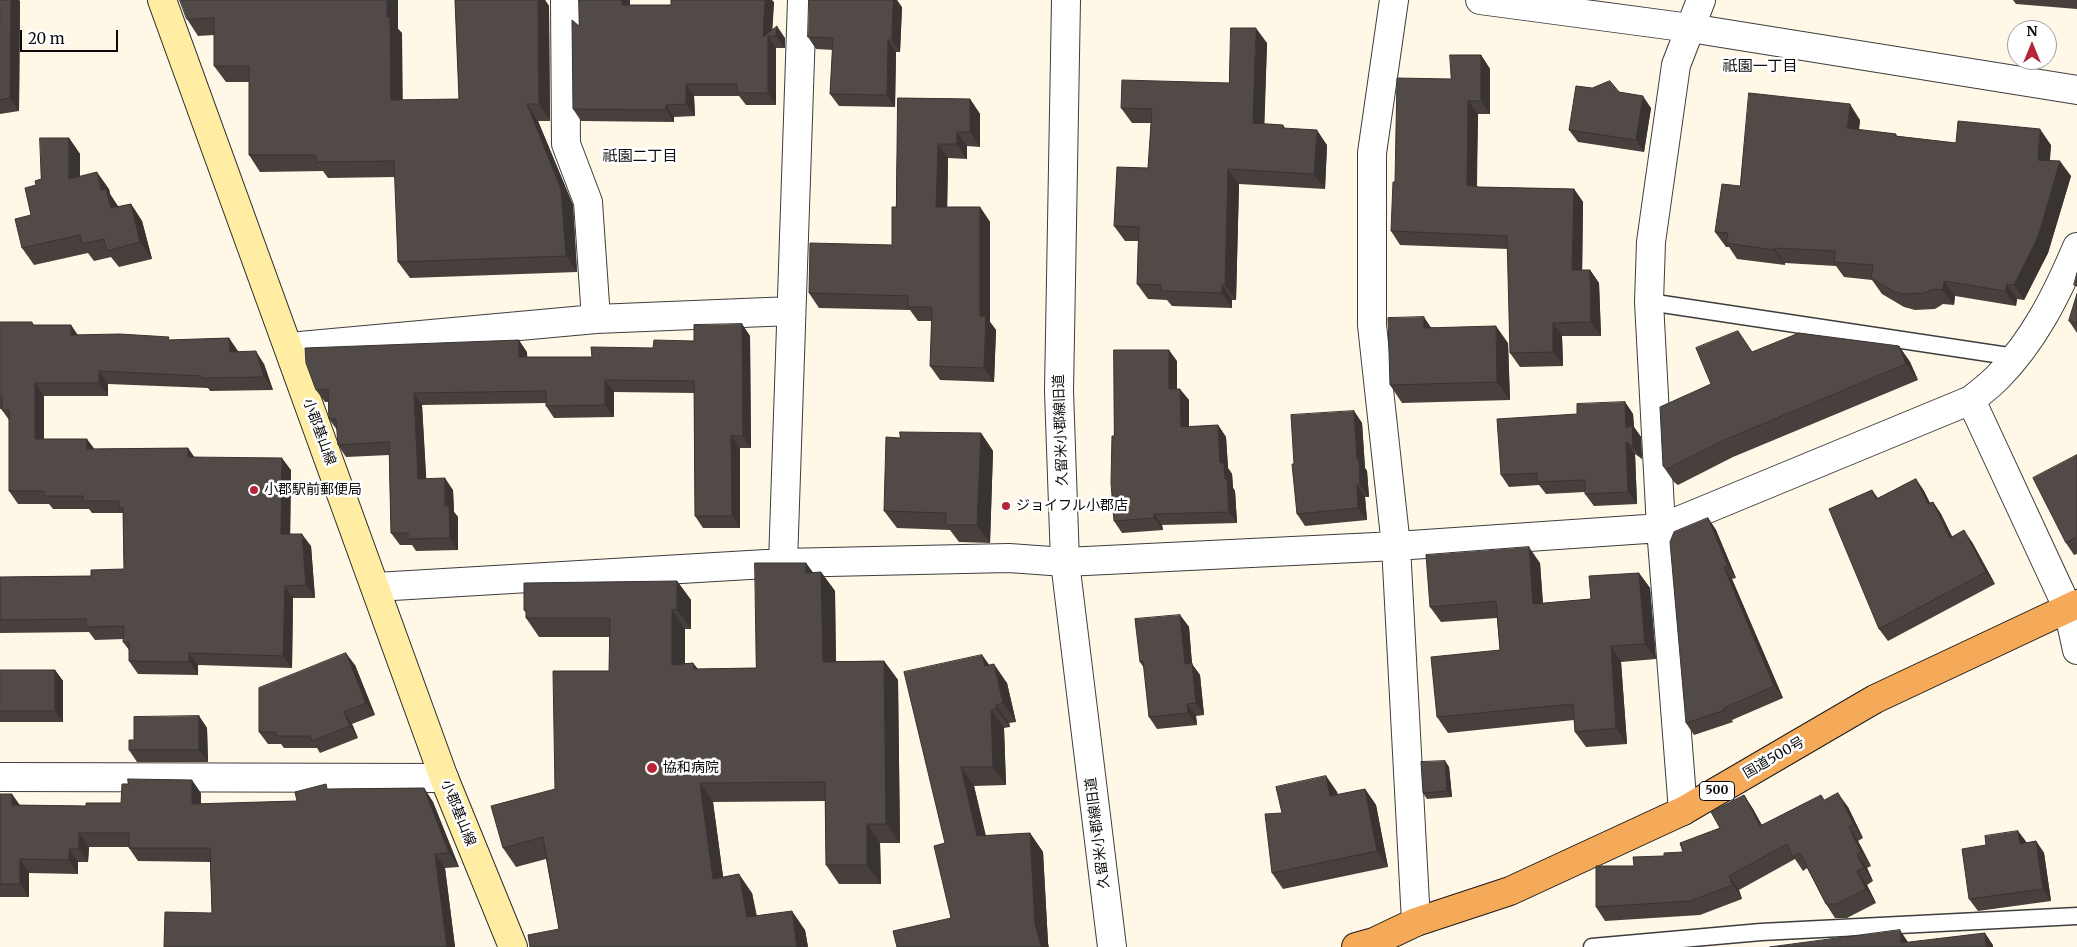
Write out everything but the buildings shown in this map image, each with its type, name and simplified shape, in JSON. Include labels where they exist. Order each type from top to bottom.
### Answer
[{"type":"highway","name":"国道500号","points":[[1370,945],[1416,922],[1510,891],[1683,811],[1875,699],[2072,607]]},
{"type":"main road","name":"小郡基山線","points":[[162,0],[444,778],[513,947]]},
{"type":"street","points":[[565,0],[566,144],[588,202],[596,320]]},
{"type":"street","points":[[783,563],[802,0]]},
{"type":"street","name":"久留米小郡線旧道","points":[[1066,0],[1059,391],[1065,562],[1112,947]]},
{"type":"street","points":[[1394,0],[1372,153],[1372,325],[1396,546],[1416,922]]},
{"type":"street","points":[[1480,0],[1690,28],[2077,90]]},
{"type":"street","points":[[1683,811],[1661,528],[1649,302],[1651,242],[1676,65],[1701,0]]},
{"type":"street","points":[[376,587],[783,563],[1009,558],[1065,562],[1396,546],[1661,528],[1971,400],[1997,378],[2015,358],[2043,317],[2077,247]]},
{"type":"street","points":[[289,347],[596,320],[791,311]]},
{"type":"street","points":[[1971,400],[2072,607],[2077,650]]},
{"type":"street","points":[[0,777],[444,778]]},
{"type":"lane","points":[[1649,302],[2015,358]]},
{"type":"lane","points":[[1592,947],[1762,932],[2077,916]]},
{"type":"place","name":"小郡駅前郵便局","points":[[254,490]]},
{"type":"place","name":"ジョイフル小郡店","points":[[1006,506]]},
{"type":"place","name":"協和病院","points":[[652,768]]},
{"type":"district","name":"祇園一丁目","points":[[1760,67]]},
{"type":"district","name":"祇園二丁目","points":[[640,157]]}]
